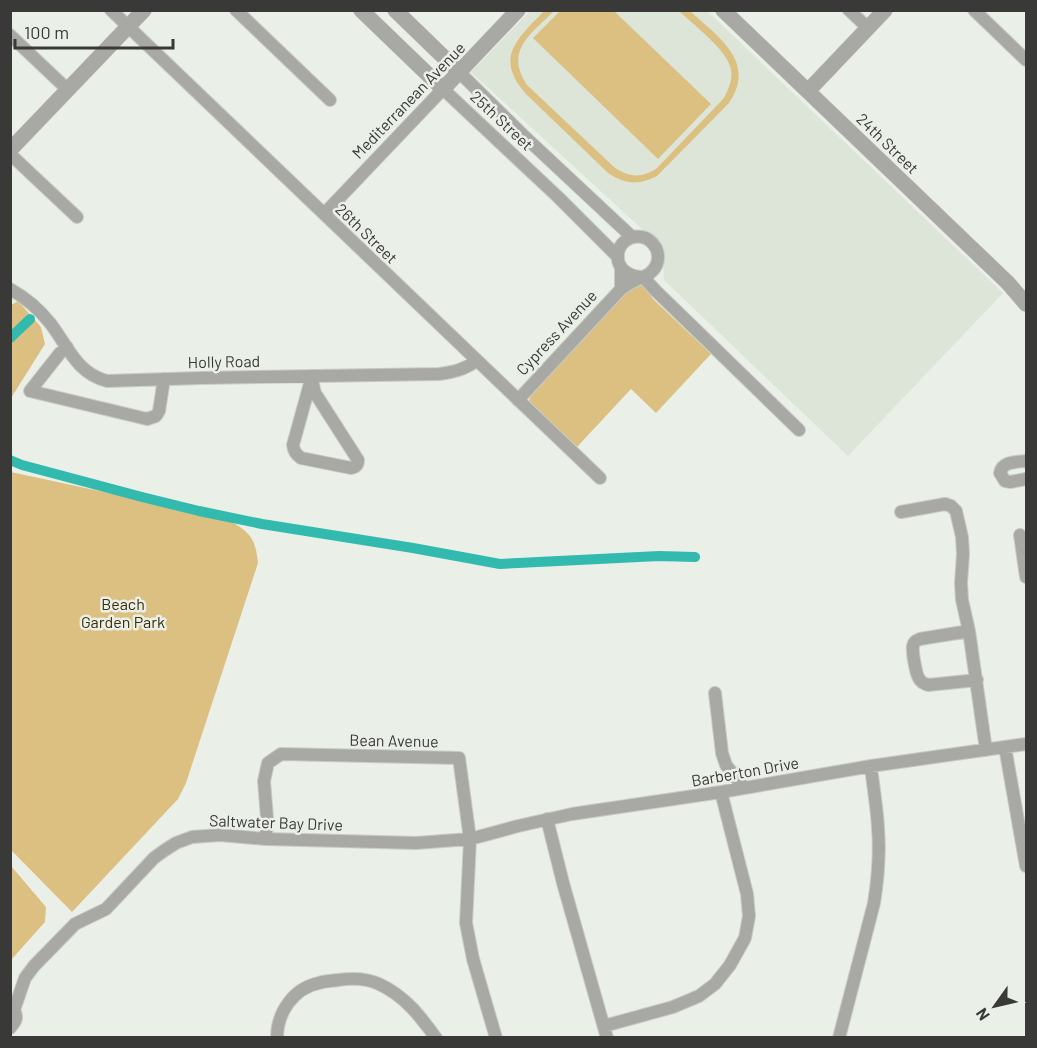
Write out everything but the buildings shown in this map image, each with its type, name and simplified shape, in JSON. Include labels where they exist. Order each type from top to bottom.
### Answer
[{"type":"street","name":"26th Street","points":[[111,10],[600,478]]},
{"type":"street","points":[[77,217],[10,152],[144,10]]},
{"type":"street","points":[[236,10],[330,100]]},
{"type":"street","name":"25th Street","points":[[361,10],[550,189],[632,277],[642,277],[799,430]]},
{"type":"street","name":"25th Street","points":[[395,10],[632,237],[648,239],[655,245],[658,261],[654,278],[662,298]]},
{"type":"street","name":"Mediterranean Avenue","points":[[324,214],[518,10]]},
{"type":"street","name":"24th Street","points":[[723,10],[1008,283],[1026,304]]},
{"type":"street","points":[[849,10],[868,28]]},
{"type":"street","points":[[808,91],[885,10]]},
{"type":"street","points":[[974,10],[1026,60]]},
{"type":"street","points":[[10,35],[68,90]]},
{"type":"street","points":[[619,263],[619,250],[623,243],[632,237]]},
{"type":"street","name":"Cypress Avenue","points":[[619,263],[621,289]]},
{"type":"street","points":[[642,277],[652,273],[656,267]]},
{"type":"street","name":"Cypress Avenue","points":[[518,400],[621,289],[642,277]]},
{"type":"street","name":"Holly Road","points":[[10,289],[39,310],[81,368],[98,379],[107,381],[439,374],[457,371],[476,361]]},
{"type":"street","points":[[67,347],[30,392],[147,419],[156,416],[159,411],[164,379]]},
{"type":"street","points":[[312,376],[315,393],[358,460],[355,467],[302,458],[296,454],[293,445],[312,376]]},
{"type":"street","points":[[1026,461],[1004,466],[1000,473],[1005,481],[1026,479]]},
{"type":"street","points":[[901,512],[945,504],[956,511],[962,537],[962,600],[969,631],[986,750]]},
{"type":"street","points":[[1020,535],[1026,577]]},
{"type":"street","points":[[969,631],[920,639],[915,642],[913,646],[916,674],[919,680],[928,685],[976,680]]},
{"type":"street","points":[[715,693],[726,765],[743,787]]},
{"type":"street","name":"Barberton Drive","points":[[470,839],[547,819],[871,766],[1026,744]]},
{"type":"street","points":[[1005,747],[1026,866]]},
{"type":"street","name":"Bean Avenue","points":[[266,839],[264,781],[268,763],[281,754],[459,758],[470,839],[466,923],[473,959],[496,1038]]},
{"type":"street","points":[[838,1038],[874,903],[877,882],[878,829],[871,766]]},
{"type":"street","points":[[547,819],[605,1032],[699,996],[715,984],[730,965],[745,938],[749,916],[747,894],[721,792]]},
{"type":"street","name":"Saltwater Bay Drive","points":[[10,1028],[16,1021],[17,1016],[13,1011],[25,978],[34,966],[75,924],[106,909],[153,858],[176,843],[198,836],[417,843],[470,839]]},
{"type":"street","points":[[277,1038],[279,1020],[296,994],[318,983],[351,978],[376,982],[391,990],[416,1011],[436,1038]]},
{"type":"shaded area","points":[[530,11],[707,11],[1003,293],[848,456],[664,280],[663,259],[655,241],[471,72]]},
{"type":"green space","points":[[544,11],[554,11],[529,36],[519,53],[518,62],[527,85],[614,167],[630,175],[646,174],[657,168],[724,98],[729,86],[731,74],[727,59],[708,37],[679,11],[690,11],[722,40],[736,62],[739,75],[737,88],[729,103],[657,176],[637,182],[619,179],[607,172],[526,94],[516,81],[512,70],[513,49],[525,31]]},
{"type":"green space","points":[[560,11],[614,11],[711,104],[658,159],[533,38]]},
{"type":"green space","points":[[643,283],[653,299],[711,354],[656,413],[631,389],[577,447],[530,405],[530,399],[632,285]]},
{"type":"green space","points":[[18,301],[41,327],[45,344],[11,398],[11,305]]},
{"type":"green space","name":"Beach Garden Park","points":[[11,472],[225,518],[249,535],[257,554],[258,563],[186,783],[178,799],[72,912],[11,850]]},
{"type":"green space","points":[[11,866],[46,907],[45,922],[11,960]]},
{"type":"waterway","points":[[10,338],[30,319]]},
{"type":"waterway","points":[[10,460],[199,511],[262,524],[500,564],[659,556],[695,557]]}]
